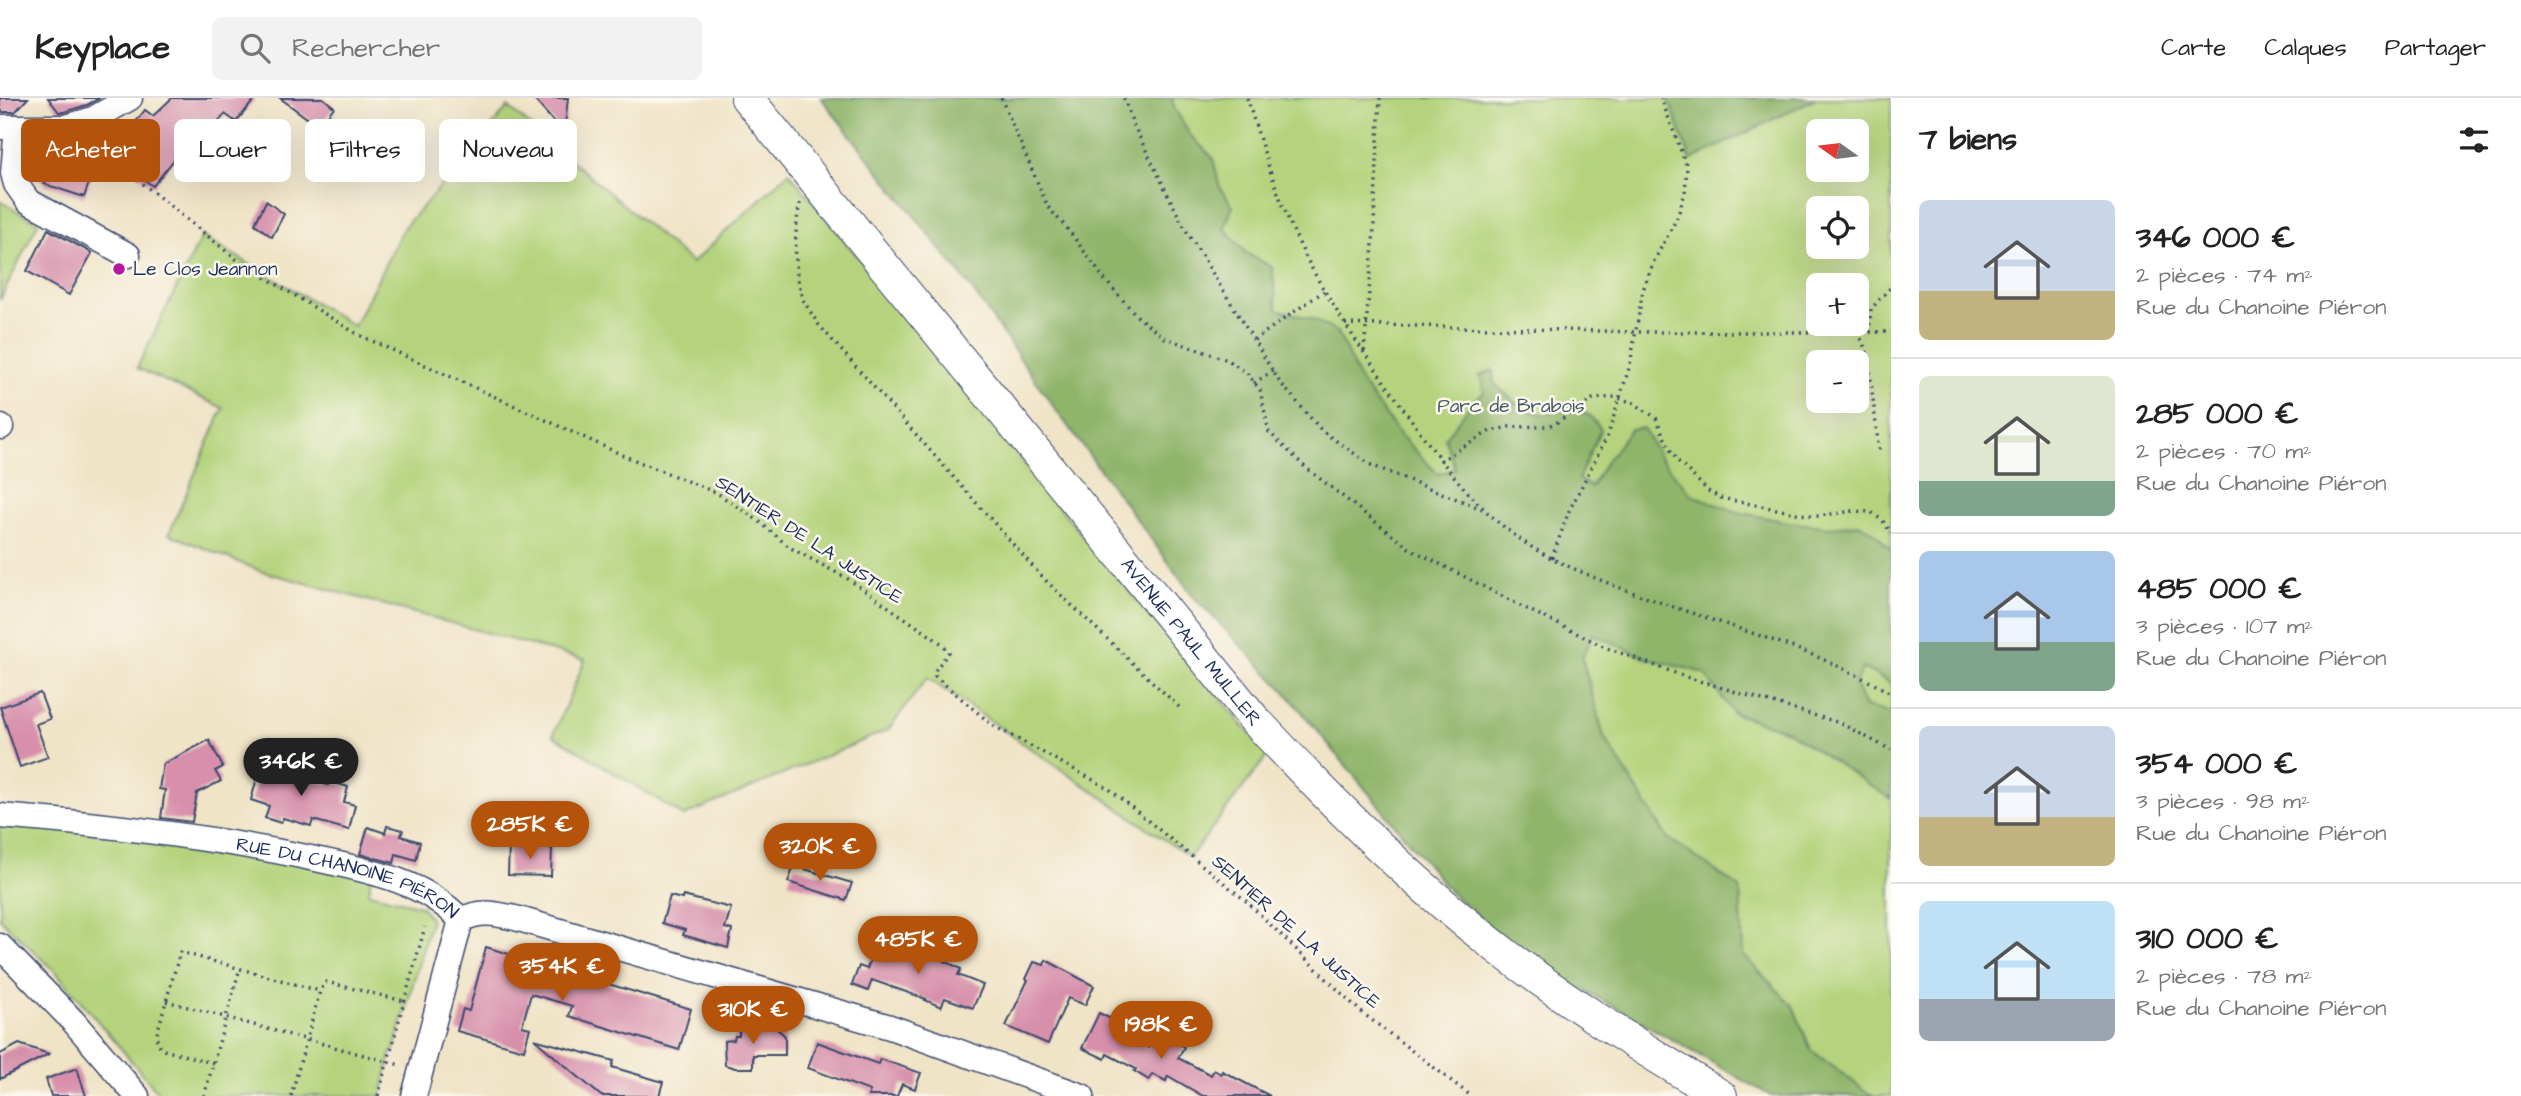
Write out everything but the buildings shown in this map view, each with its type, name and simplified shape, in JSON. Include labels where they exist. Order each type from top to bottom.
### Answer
[{"type":"main road","name":"AVENUE PAUL MULLER","points":[[747,98],[1254,719],[1319,789],[1408,873],[1485,939],[1546,985],[1621,1035],[1721,1096]]},
{"type":"street","points":[[93,119],[130,98]]},
{"type":"street","points":[[8,127],[13,173],[20,192],[36,206],[128,255]]},
{"type":"street","name":"RUE DU CHANOINE PIÉRON","points":[[0,816],[151,830],[261,847],[369,871],[390,877],[441,902],[461,920],[472,914],[482,913],[519,919],[890,1027],[1082,1096]]},
{"type":"street","points":[[414,1096],[461,920]]},
{"type":"street","points":[[0,946],[73,1021],[137,1096]]},
{"type":"path","points":[[1001,98],[1048,207],[1105,280],[1138,317],[1166,338],[1228,360],[1247,373],[1260,390],[1269,432],[1306,467],[1409,548],[1607,648],[1686,677],[1840,723],[1891,750]]},
{"type":"path","points":[[1124,98],[1133,124],[1184,227],[1273,371],[1322,431],[1370,465],[1486,510]]},
{"type":"path","points":[[1247,98],[1285,210],[1298,242],[1324,290],[1364,353],[1440,461],[1503,527],[1552,558],[1673,607],[1806,652],[1891,692]]},
{"type":"path","points":[[1364,353],[1380,98]]},
{"type":"path","points":[[1552,558],[1569,511],[1608,435],[1621,398],[1637,332],[1643,290],[1654,261],[1677,218],[1685,192],[1686,167],[1661,98]]},
{"type":"path","points":[[808,174],[799,207],[796,253],[803,300],[819,325],[1042,577],[1180,708]]},
{"type":"path","name":"SENTIER DE LA JUSTICE","points":[[142,182],[236,259],[357,334],[627,457],[717,493],[760,522],[789,547],[848,579],[931,636],[948,652],[936,669],[935,676],[992,725],[1108,788],[1246,901],[1360,1012],[1471,1096]]},
{"type":"path","points":[[1891,287],[1871,309],[1869,332],[1891,332]]},
{"type":"path","points":[[1254,341],[1324,290]]},
{"type":"path","points":[[1345,324],[1637,332],[1806,332]]},
{"type":"path","points":[[1860,336],[1868,355],[1879,451]]},
{"type":"path","points":[[1254,383],[1273,371]]},
{"type":"path","points":[[1440,461],[1490,431],[1508,426],[1548,426],[1569,416],[1593,399],[1621,398],[1634,403],[1656,418],[1677,460],[1708,491],[1721,498],[1818,516],[1853,511],[1871,512],[1891,533]]},
{"type":"path","points":[[378,1096],[425,926]]},
{"type":"path","points":[[213,1063],[164,1050],[156,1037],[180,952],[320,991]]},
{"type":"path","points":[[204,1096],[240,968]]},
{"type":"path","points":[[291,1096],[322,985],[330,981],[404,1001]]},
{"type":"path","points":[[166,1001],[421,1070]]},
{"type":"green space","points":[[821,98],[1172,98],[1174,107],[1190,135],[1213,158],[1220,188],[1233,206],[1224,228],[1246,253],[1272,267],[1277,309],[1315,320],[1338,333],[1360,381],[1401,436],[1438,474],[1455,469],[1445,438],[1484,392],[1480,375],[1493,370],[1494,383],[1511,399],[1532,412],[1548,414],[1563,406],[1589,415],[1601,429],[1578,479],[1591,487],[1605,463],[1631,429],[1643,428],[1660,458],[1692,495],[1737,512],[1829,527],[1859,524],[1874,532],[1891,550],[1891,683],[1863,668],[1855,684],[1865,707],[1891,713],[1891,799],[1787,731],[1733,713],[1704,673],[1646,658],[1593,634],[1582,658],[1604,737],[1667,837],[1740,888],[1743,955],[1793,1006],[1811,1050],[1872,1096],[1771,1096],[1606,1002],[1535,965],[1450,892],[1283,689],[1194,597],[1056,410],[966,281]]},
{"type":"green space","name":"Parc de Brabois","points":[[840,98],[1891,98],[1891,1096],[1829,1096]]},
{"type":"green space","points":[[1668,98],[1816,98],[1691,160]]},
{"type":"green space","points":[[508,107],[522,119],[498,119]]},
{"type":"green space","points":[[577,166],[692,263],[789,172],[1082,535],[1268,755],[1190,857],[927,678],[888,730],[684,816],[553,735],[585,660],[258,570],[169,534],[223,408],[137,368],[202,236],[354,326],[404,227],[445,182],[577,182]]},
{"type":"green space","points":[[0,201],[38,223],[0,300]]},
{"type":"green space","points":[[0,824],[126,833],[371,875],[369,893],[421,906],[431,920],[391,1054],[382,1096],[161,1096],[57,973],[0,919]]},
{"type":"place","name":"Le Clos Jeannon","points":[[119,269]]}]
